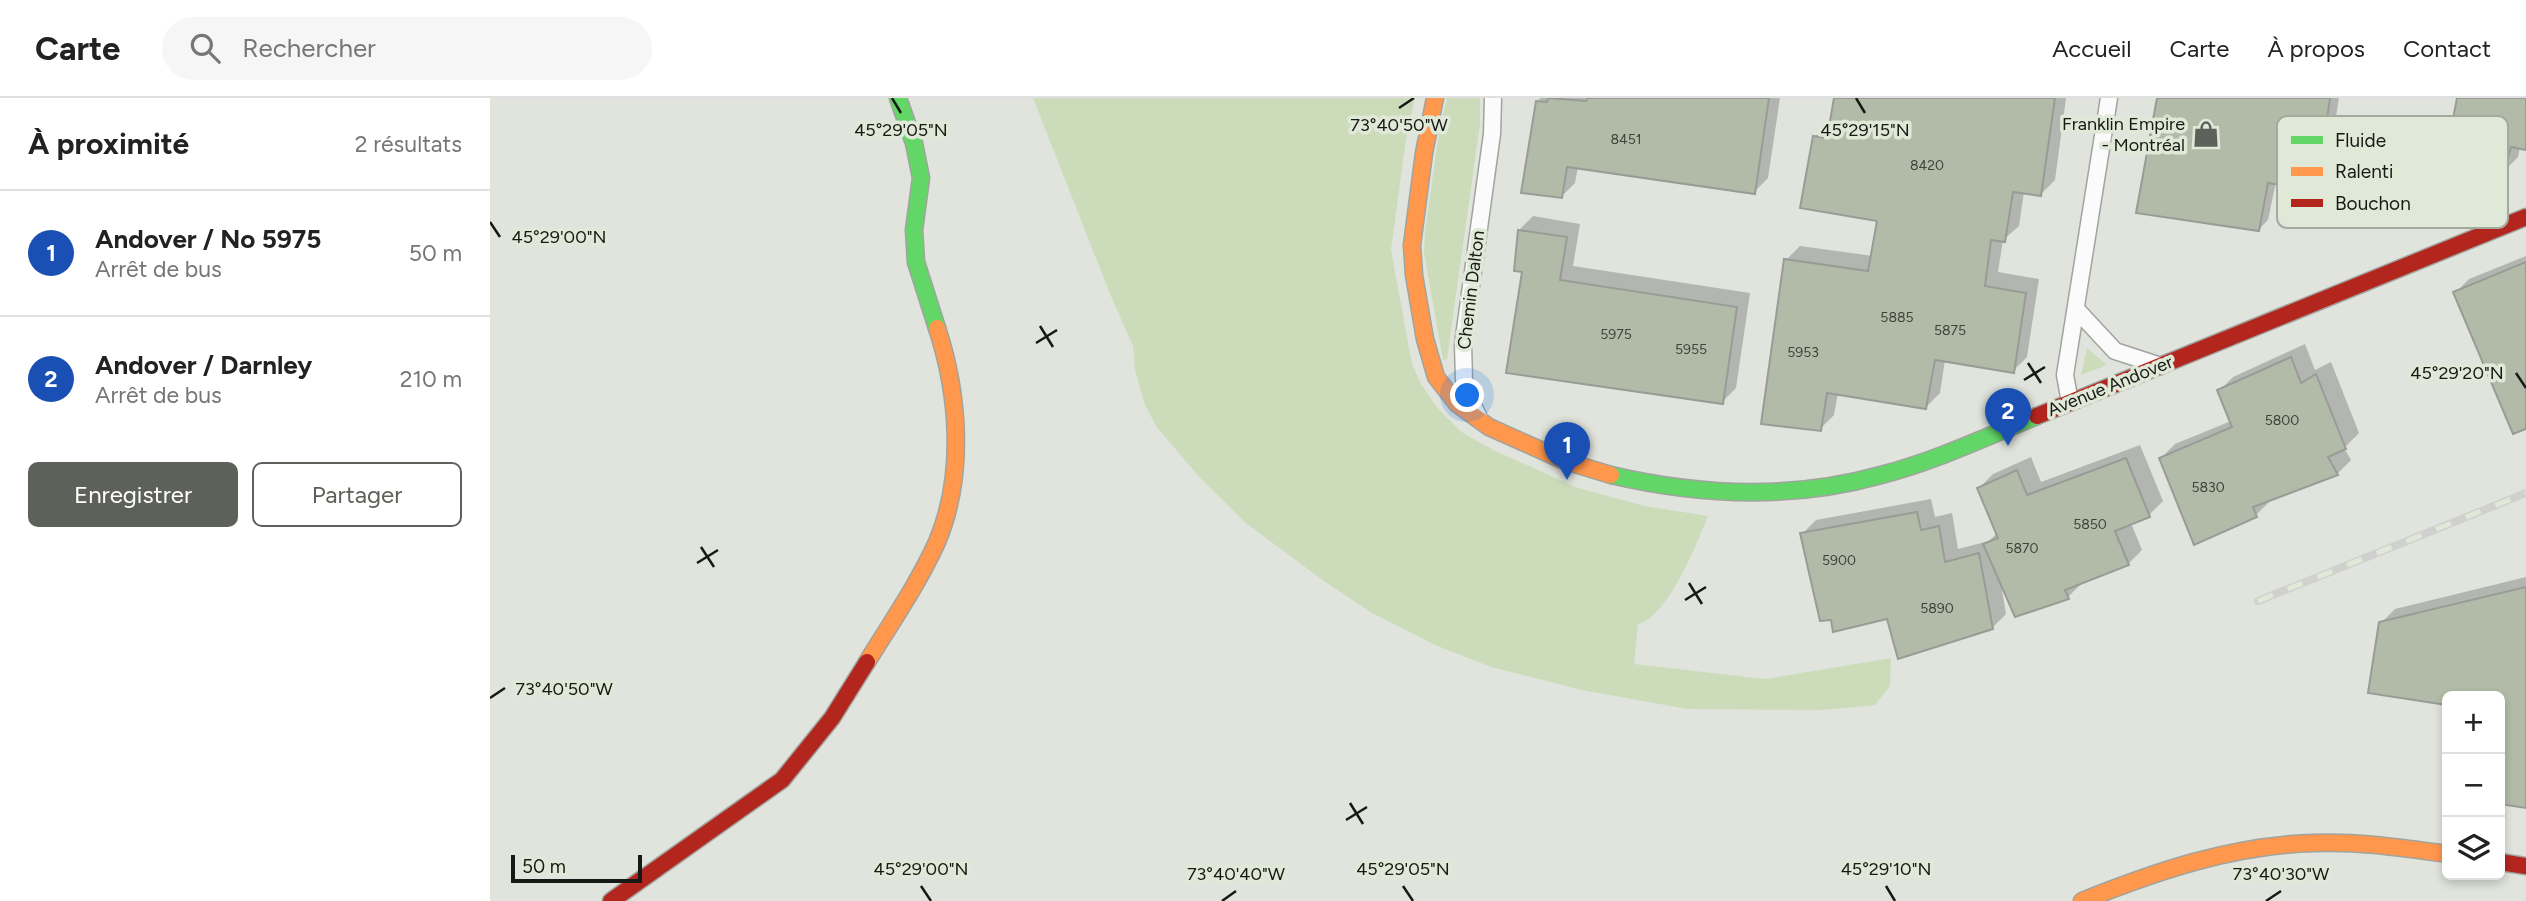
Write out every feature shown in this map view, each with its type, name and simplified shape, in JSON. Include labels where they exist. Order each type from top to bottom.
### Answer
[{"type":"street","points":[[611,901],[782,780],[832,718],[920,575],[937,541],[948,508],[953,479],[955,406],[944,349],[916,262],[914,230],[921,178],[914,143],[898,98]]},
{"type":"street","name":"Chemin Dalton","points":[[1434,98],[1413,227],[1413,267],[1430,364],[1447,393],[1482,423]]},
{"type":"street","name":"Chemin Dalton","points":[[1482,423],[1466,388],[1462,361],[1492,134],[1493,98]]},
{"type":"street","points":[[2070,402],[2065,375],[2109,98]]},
{"type":"street","name":"Avenue Andover","points":[[2508,224],[2526,217]]},
{"type":"street","name":"Avenue Andover","points":[[1482,423],[1541,452],[1615,476],[1690,490],[1760,493],[1811,489],[1888,474],[1972,443],[2499,228]]},
{"type":"street","points":[[2076,309],[2115,351],[2162,366]]},
{"type":"street","points":[[2082,901],[2194,860],[2272,846],[2351,843],[2442,853]]},
{"type":"street","points":[[2505,863],[2526,866]]},
{"type":"green space","points":[[1033,98],[1415,98],[1406,139],[1391,250],[1412,364],[1421,384],[1436,406],[1460,431],[1493,450],[1578,488],[1645,506],[1708,516],[1689,560],[1670,594],[1660,608],[1638,624],[1634,664],[1765,679],[1891,658],[1890,686],[1875,705],[1823,710],[1687,709],[1582,690],[1491,667],[1435,645],[1372,613],[1324,581],[1247,524],[1200,478],[1156,426],[1145,405],[1135,370],[1133,346]]},
{"type":"green space","points":[[1447,98],[1480,98],[1480,124],[1447,359],[1443,360],[1424,253],[1439,133]]},
{"type":"green space","points":[[2087,348],[2107,365],[2081,375]]},
{"type":"building","points":[[1548,98],[1586,101],[1588,98],[1769,98],[1755,194],[1567,167],[1562,198],[1521,193],[1536,101],[1547,102]]},
{"type":"building","points":[[1834,98],[2055,98],[2041,196],[2013,192],[2005,242],[1991,240],[1985,286],[2026,293],[2014,373],[1935,360],[1926,409],[1827,393],[1821,431],[1761,424],[1784,259],[1868,271],[1877,221],[1800,208],[1813,136],[1827,138]]},
{"type":"building","points":[[2157,98],[2330,98],[2327,116],[2277,116],[2277,184],[2268,183],[2259,231],[2136,213]]},
{"type":"building","points":[[2457,98],[2526,98],[2526,150],[2511,147],[2508,158],[2508,116],[2454,116]]},
{"type":"building","points":[[1518,230],[1567,237],[1560,280],[1737,307],[1723,404],[1506,373],[1522,272],[1514,271]]},
{"type":"building","points":[[2526,262],[2526,429],[2513,434],[2453,292]]},
{"type":"building","points":[[2291,357],[2301,383],[2316,374],[2346,449],[2328,457],[2338,475],[2253,507],[2257,517],[2194,545],[2159,458],[2232,427],[2217,390]]},
{"type":"building","points":[[2126,458],[2150,517],[2115,531],[2129,565],[2065,590],[2069,599],[2015,617],[1983,544],[1998,538],[1977,488],[2017,470],[2027,495]]},
{"type":"building","points":[[1917,512],[1921,530],[1939,526],[1945,562],[1979,553],[1993,629],[1898,659],[1887,619],[1833,632],[1831,620],[1820,621],[1800,533]]},
{"type":"building","points":[[2526,587],[2526,808],[2505,805],[2505,691],[2442,691],[2442,704],[2368,693],[2379,622]]},
{"type":"railway","points":[[2258,601],[2526,493]]},
{"type":"traffic: fast","points":[[898,98],[914,143],[921,178],[914,230],[916,262],[937,328]]},
{"type":"traffic: fast","points":[[1611,475],[1713,491],[1780,492],[1814,489],[1848,483],[1921,463],[2037,416]]},
{"type":"traffic: slow","points":[[1435,98],[1424,153],[1412,245],[1414,275],[1425,339],[1436,377],[1457,404],[1489,427],[1565,461],[1611,475]]},
{"type":"traffic: slow","points":[[867,662],[930,558],[946,517],[952,490],[956,435],[954,408],[937,328]]},
{"type":"traffic: slow","points":[[2082,901],[2167,870],[2225,854],[2284,845],[2348,843],[2442,853]]},
{"type":"traffic: jam","points":[[2508,224],[2526,217]]},
{"type":"traffic: jam","points":[[2037,416],[2499,228]]},
{"type":"traffic: jam","points":[[611,901],[782,780],[832,718],[867,662]]},
{"type":"traffic: jam","points":[[2505,863],[2526,866]]},
{"type":"place","name":"Franklin Empire - Montréal","points":[[2206,134]]},
{"type":"place","name":"Andover / Darnley","points":[[2008,446]]},
{"type":"place","name":"Andover / No 5975","points":[[1567,480]]}]
